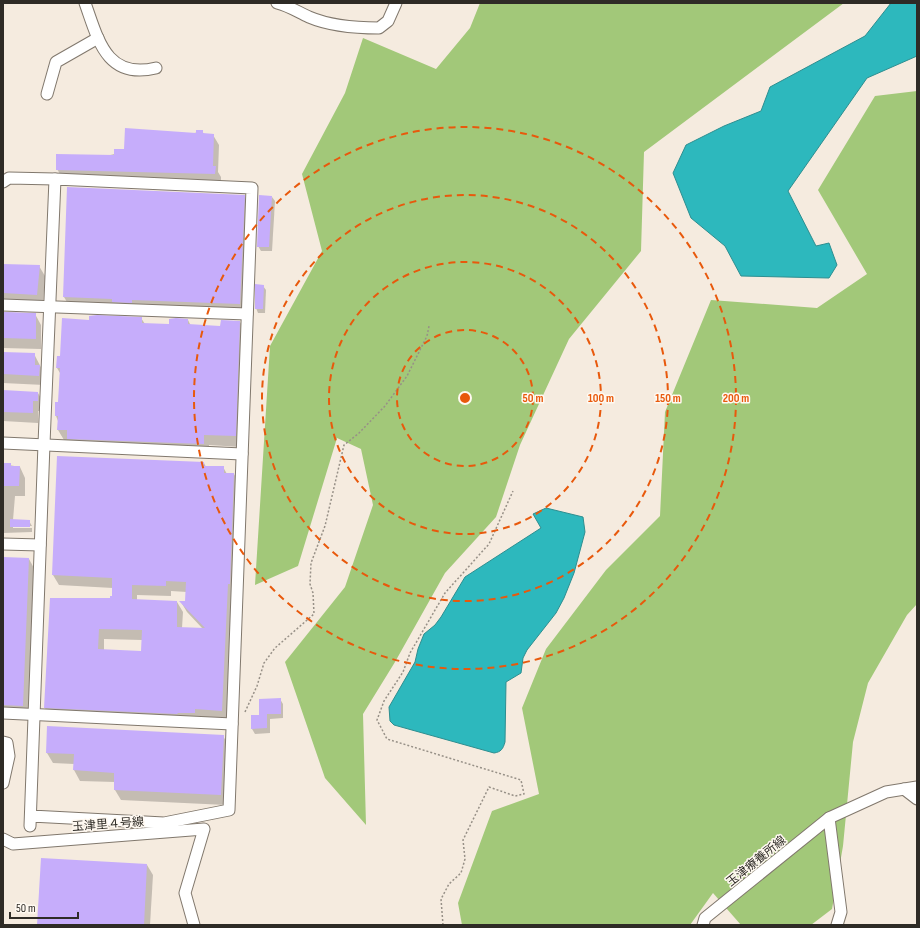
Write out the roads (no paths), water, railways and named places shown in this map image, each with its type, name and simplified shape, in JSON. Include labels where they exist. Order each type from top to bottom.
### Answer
[{"type":"street","points":[[85,3],[98,38],[106,54],[117,64],[132,70],[144,71],[156,68]]},
{"type":"street","points":[[277,3],[285,5],[310,18],[352,28],[379,28],[388,21],[396,3]]},
{"type":"street","points":[[47,94],[56,62],[98,38]]},
{"type":"street","points":[[3,182],[9,178],[252,188],[229,810],[164,823],[30,821],[55,180]]},
{"type":"street","points":[[3,305],[50,308],[247,314]]},
{"type":"street","points":[[3,443],[242,454]]},
{"type":"street","points":[[3,544],[40,545]]},
{"type":"street","points":[[3,713],[232,724]]},
{"type":"street","points":[[3,742],[7,743],[9,756],[3,783]]},
{"type":"street","name":"玉津療養所線","points":[[703,925],[705,918],[829,818],[886,792],[917,787]]},
{"type":"street","points":[[904,789],[917,799]]},
{"type":"street","points":[[829,818],[841,912],[837,925]]},
{"type":"street","name":"玉津里４号線","points":[[8,841],[204,829],[185,893],[194,925]]},
{"type":"water","points":[[891,3],[917,3],[917,56],[867,78],[788,191],[816,246],[829,243],[837,265],[829,278],[741,276],[725,246],[691,218],[673,173],[686,145],[724,126],[761,111],[770,87],[865,36]]},
{"type":"water","points":[[546,508],[583,517],[585,532],[574,573],[564,598],[556,613],[527,650],[523,658],[521,673],[506,682],[505,742],[500,751],[494,753],[394,725],[390,721],[389,707],[415,662],[424,634],[435,625],[441,617],[465,577],[541,528],[533,514]]}]
